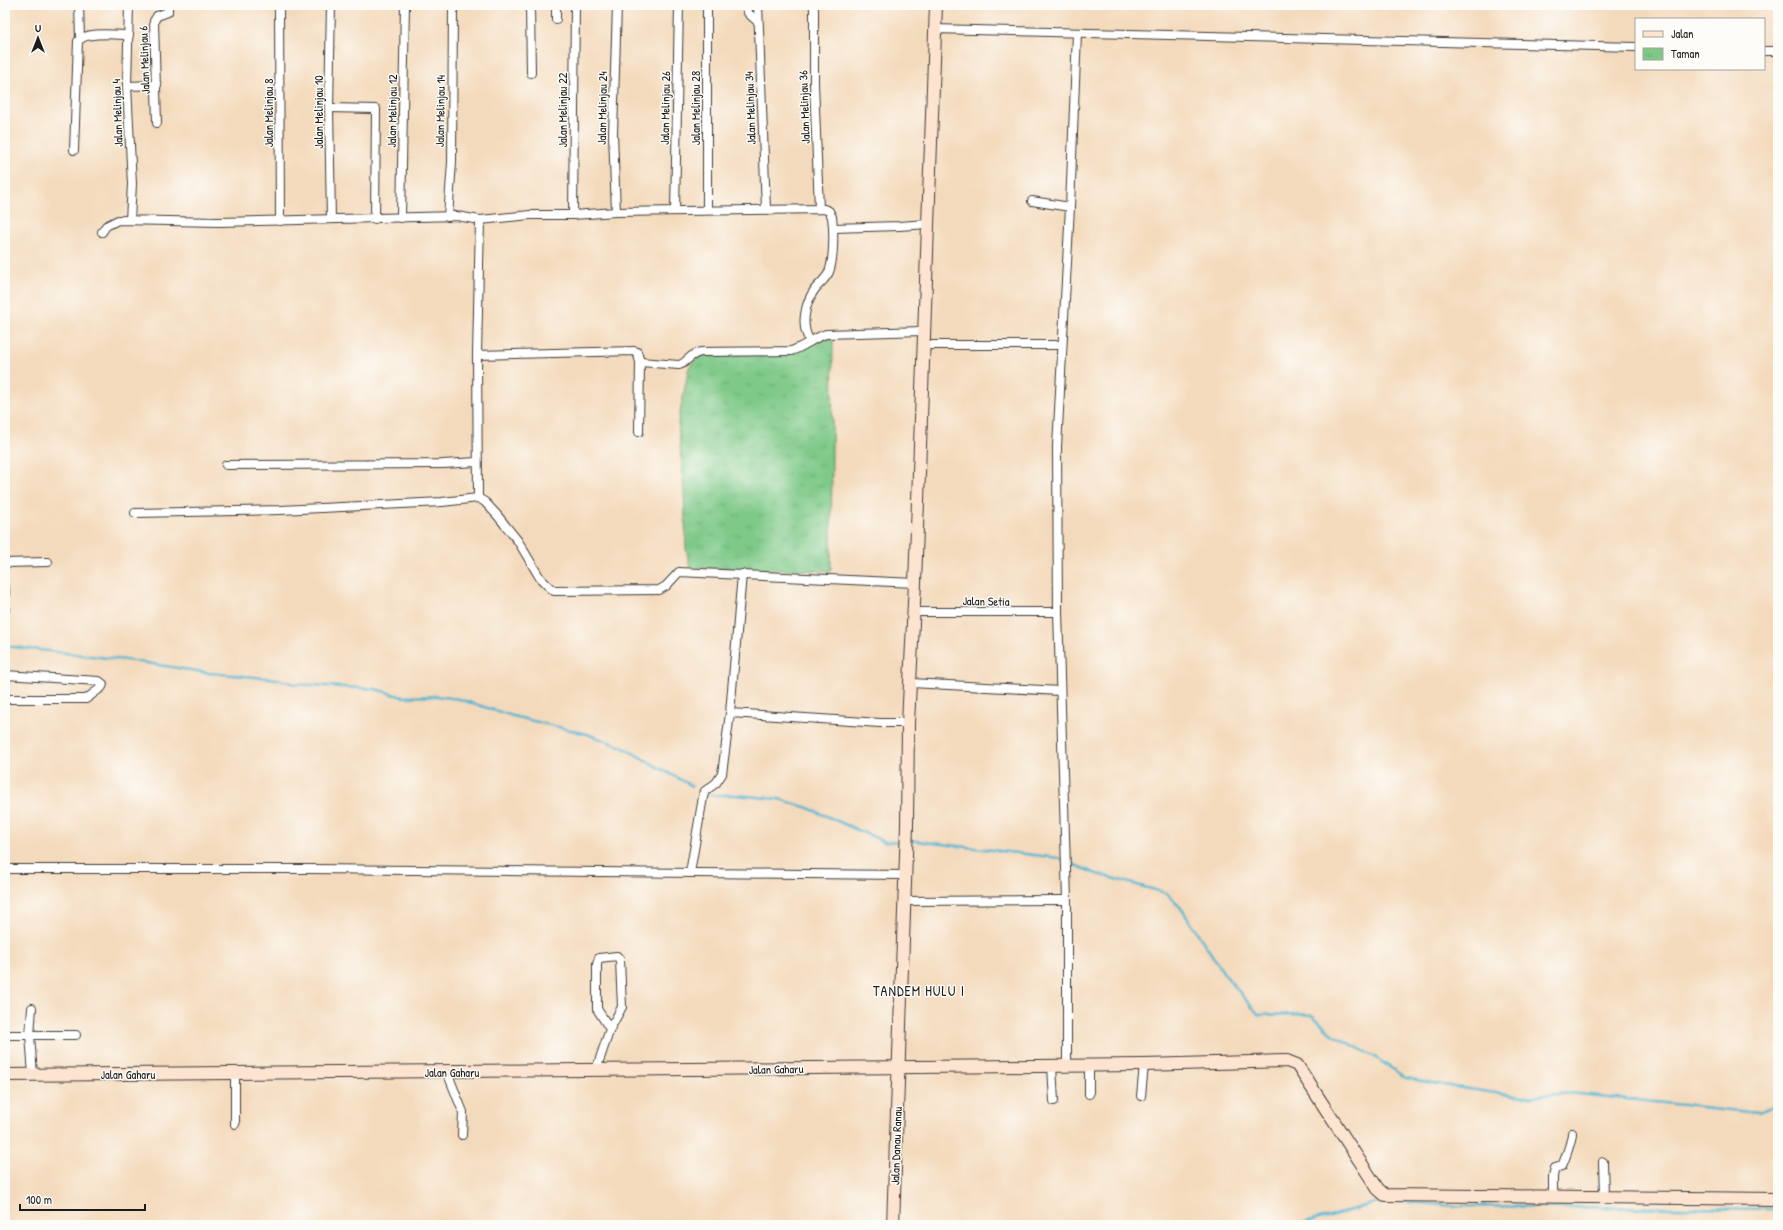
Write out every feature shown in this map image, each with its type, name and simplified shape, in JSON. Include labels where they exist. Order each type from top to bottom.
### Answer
[{"type":"street","points":[[74,150],[77,48],[80,39],[79,5]]},
{"type":"street","name":"Jalan Melinjau 4","points":[[129,5],[127,86],[132,184],[130,220]]},
{"type":"street","name":"Jalan Melinjau 6","points":[[157,123],[154,21],[157,16],[168,12],[168,5]]},
{"type":"street","name":"Jalan Melinjau 8","points":[[279,5],[280,221]]},
{"type":"street","name":"Jalan Melinjau 10","points":[[331,5],[329,108],[331,219]]},
{"type":"street","name":"Jalan Melinjau 12","points":[[401,218],[405,5]]},
{"type":"street","name":"Jalan Melinjau 14","points":[[448,217],[452,162],[453,5]]},
{"type":"street","points":[[530,5],[531,73]]},
{"type":"street","points":[[556,5],[556,19]]},
{"type":"street","name":"Jalan Melinjau 22","points":[[573,215],[575,5]]},
{"type":"street","name":"Jalan Melinjau 24","points":[[616,212],[613,134],[617,5]]},
{"type":"street","name":"Jalan Melinjau 26","points":[[675,211],[679,5]]},
{"type":"street","name":"Jalan Melinjau 28","points":[[707,5],[707,210]]},
{"type":"street","points":[[747,5],[748,12],[758,22]]},
{"type":"street","name":"Jalan Melinjau 34","points":[[758,5],[766,209]]},
{"type":"street","name":"Jalan Melinjau 36","points":[[814,5],[814,83],[819,209]]},
{"type":"street","name":"Jalan Danau Ranau","points":[[893,1225],[907,826],[908,723],[914,612],[936,5]]},
{"type":"street","points":[[934,29],[1635,47]]},
{"type":"street","points":[[1067,1066],[1067,900],[1058,612],[1057,446],[1070,207],[1077,33]]},
{"type":"street","points":[[80,39],[82,36],[89,35],[129,35]]},
{"type":"street","points":[[1765,50],[1778,51]]},
{"type":"street","points":[[127,86],[157,85]]},
{"type":"street","points":[[329,108],[376,109],[375,219]]},
{"type":"street","points":[[1032,201],[1070,207]]},
{"type":"street","points":[[102,232],[106,226],[112,222],[130,220],[219,222],[457,216],[480,220],[530,215],[573,215],[616,212],[819,209],[829,211],[831,214],[833,228],[829,272],[816,289],[806,308],[805,331],[810,341]]},
{"type":"street","points":[[478,498],[477,355],[480,220]]},
{"type":"street","points":[[833,228],[928,224]]},
{"type":"street","points":[[640,362],[682,364],[694,354],[701,352],[791,351],[800,348],[810,341],[826,334],[923,331]]},
{"type":"street","points":[[924,345],[1062,345]]},
{"type":"street","points":[[477,355],[637,352],[640,362],[639,432]]},
{"type":"street","points":[[226,465],[444,464],[477,462]]},
{"type":"street","points":[[135,513],[281,510],[442,502],[478,498],[485,502],[497,514],[518,541],[540,578],[554,590],[658,590],[666,586],[679,572],[915,583]]},
{"type":"street","points":[[5,564],[48,562]]},
{"type":"street","points":[[690,873],[703,797],[705,791],[716,783],[722,774],[730,713],[742,574]]},
{"type":"street","points":[[5,589],[5,610]]},
{"type":"street","name":"Jalan Setia","points":[[914,612],[1058,612]]},
{"type":"street","points":[[5,675],[99,681],[103,684],[102,687],[86,699],[5,699]]},
{"type":"street","points":[[911,684],[1060,690]]},
{"type":"street","points":[[730,713],[873,723],[908,723]]},
{"type":"street","points":[[5,869],[311,869],[905,875]]},
{"type":"street","points":[[904,901],[1067,900]]},
{"type":"street","points":[[596,1070],[610,1029],[622,1007],[620,960],[618,956],[599,958],[597,964],[596,1006],[610,1029]]},
{"type":"street","points":[[32,1008],[30,1035],[34,1075]]},
{"type":"street","points":[[5,1034],[76,1035]]},
{"type":"street","name":"Jalan Gaharu","points":[[5,1075],[1089,1066],[1287,1062],[1297,1064],[1378,1189],[1385,1195],[1553,1197]]},
{"type":"street","points":[[1141,1096],[1144,1065]]},
{"type":"street","points":[[1052,1066],[1054,1101]]},
{"type":"street","points":[[1089,1066],[1089,1094]]},
{"type":"street","points":[[447,1072],[463,1112],[462,1135]]},
{"type":"street","points":[[235,1073],[235,1124]]},
{"type":"street","points":[[1572,1133],[1572,1140],[1568,1146],[1562,1166],[1555,1168],[1553,1176],[1553,1197],[1604,1196],[1778,1199]]},
{"type":"street","points":[[1603,1162],[1604,1196]]},
{"type":"green space","points":[[833,339],[831,571],[690,568],[686,548],[684,491],[678,422],[689,367],[698,356],[797,352],[820,340]]},
{"type":"waterway","points":[[5,646],[134,661],[209,673],[277,679],[295,684],[375,689],[403,697],[436,696],[459,699],[513,716],[587,734],[622,747],[692,786]]},
{"type":"waterway","points":[[709,795],[736,795],[779,799],[808,808],[885,842],[902,841]]},
{"type":"waterway","points":[[909,840],[1058,858],[1094,873],[1166,893],[1181,908],[1225,975],[1259,1015],[1312,1015],[1334,1035],[1373,1056],[1406,1078],[1523,1097],[1570,1093],[1759,1113],[1778,1105]]},
{"type":"waterway","points":[[1298,1225],[1386,1200]]},
{"type":"waterway","points":[[1393,1201],[1456,1206],[1778,1209]]},
{"type":"district","name":"TANDEM HULU I","points":[[919,990]]}]
